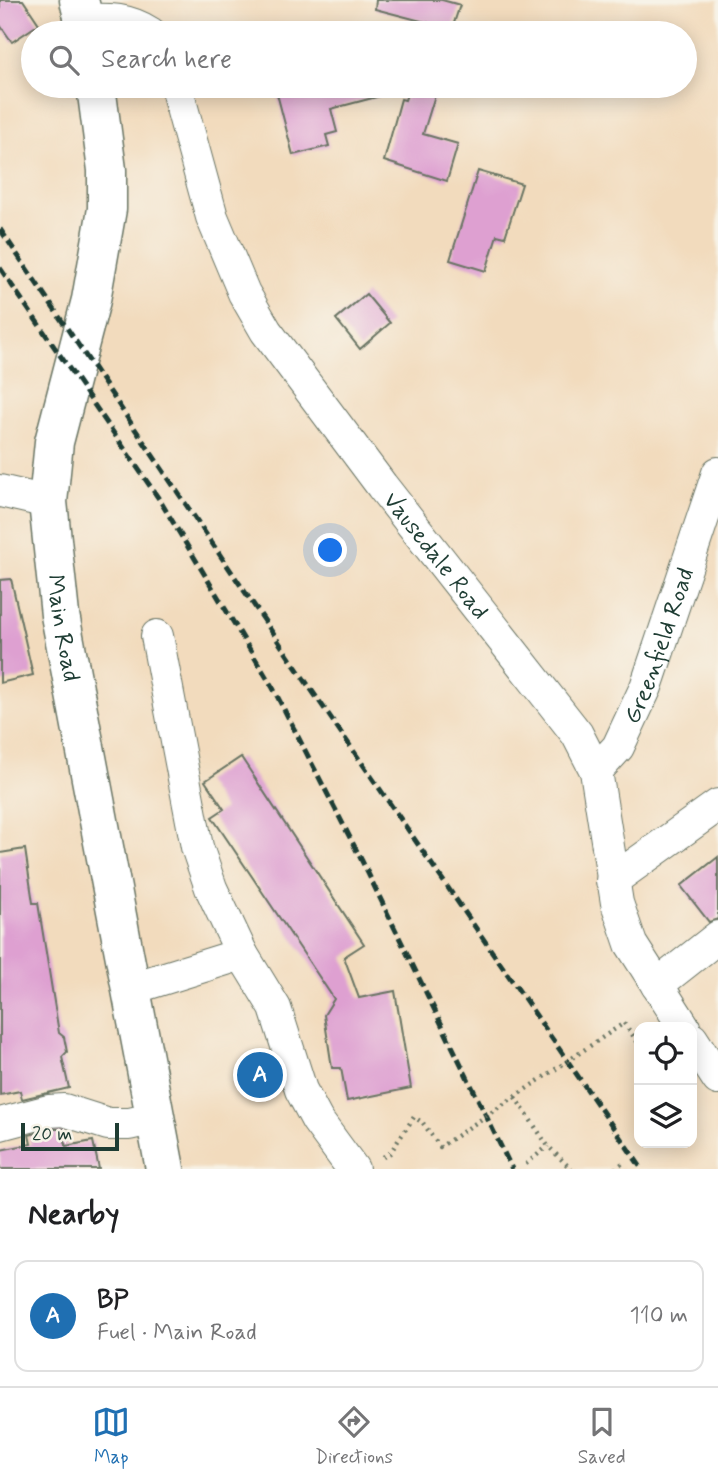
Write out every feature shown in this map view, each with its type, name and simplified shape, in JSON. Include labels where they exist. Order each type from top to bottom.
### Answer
[{"type":"main road","name":"Main Road","points":[[98,98],[107,170],[107,209],[91,300],[54,442],[48,502],[60,615],[133,988],[165,1169]]},
{"type":"street","points":[[83,18],[125,21]]},
{"type":"street","name":"Vausedale Road","points":[[179,98],[212,217],[244,293],[266,331],[382,486],[559,707],[596,771],[606,817],[612,881],[631,944],[681,1022]]},
{"type":"street","name":"Greenfield Road","points":[[596,771],[618,747],[646,687],[718,473]]},
{"type":"street","points":[[0,491],[48,502]]},
{"type":"street","points":[[157,636],[197,847],[211,888],[242,954],[275,1008],[301,1090],[317,1120],[363,1166]]},
{"type":"street","points":[[612,881],[718,805]]},
{"type":"street","points":[[657,985],[718,937]]},
{"type":"street","points":[[133,988],[242,954]]},
{"type":"street","points":[[697,1047],[718,1079]]},
{"type":"street","points":[[0,1124],[49,1111],[64,1110],[108,1124],[129,1124],[156,1118]]},
{"type":"path","points":[[363,1166],[390,1153],[414,1117],[423,1123],[440,1147],[624,1023],[634,1037]]},
{"type":"path","points":[[515,1097],[548,1146],[571,1169]]},
{"type":"path","points":[[526,1164],[548,1146]]},
{"type":"path","points":[[615,1169],[624,1162]]},
{"type":"building","points":[[0,0],[23,0],[37,21],[21,21],[21,36],[12,42],[0,25]]},
{"type":"building","points":[[376,0],[442,0],[460,5],[455,21],[421,21],[375,9]]},
{"type":"building","points":[[278,98],[373,98],[331,109],[337,132],[326,135],[329,146],[293,155]]},
{"type":"building","points":[[434,98],[423,134],[458,144],[447,181],[384,161],[401,99]]},
{"type":"building","points":[[478,171],[522,184],[505,237],[497,235],[486,271],[450,260]]},
{"type":"building","points":[[366,294],[390,323],[360,349],[336,319]]},
{"type":"building","points":[[11,579],[33,675],[0,683],[0,580]]},
{"type":"building","points":[[241,757],[364,944],[344,957],[359,998],[395,991],[411,1088],[347,1101],[341,1068],[332,1068],[324,1015],[334,999],[212,817],[224,809],[205,781]]},
{"type":"building","points":[[25,849],[33,903],[38,903],[59,1033],[64,1037],[67,1052],[62,1057],[69,1088],[22,1099],[20,1091],[0,1095],[0,853]]},
{"type":"building","points":[[718,857],[718,919],[709,922],[681,886]]},
{"type":"building","points":[[63,1129],[66,1146],[93,1141],[99,1169],[0,1169],[0,1150],[31,1144],[29,1135]]},
{"type":"railway","points":[[0,229],[295,666],[642,1169]]},
{"type":"railway","points":[[0,268],[159,499],[273,688],[362,861],[512,1169]]},
{"type":"place","name":"BP","points":[[260,1075]]}]
